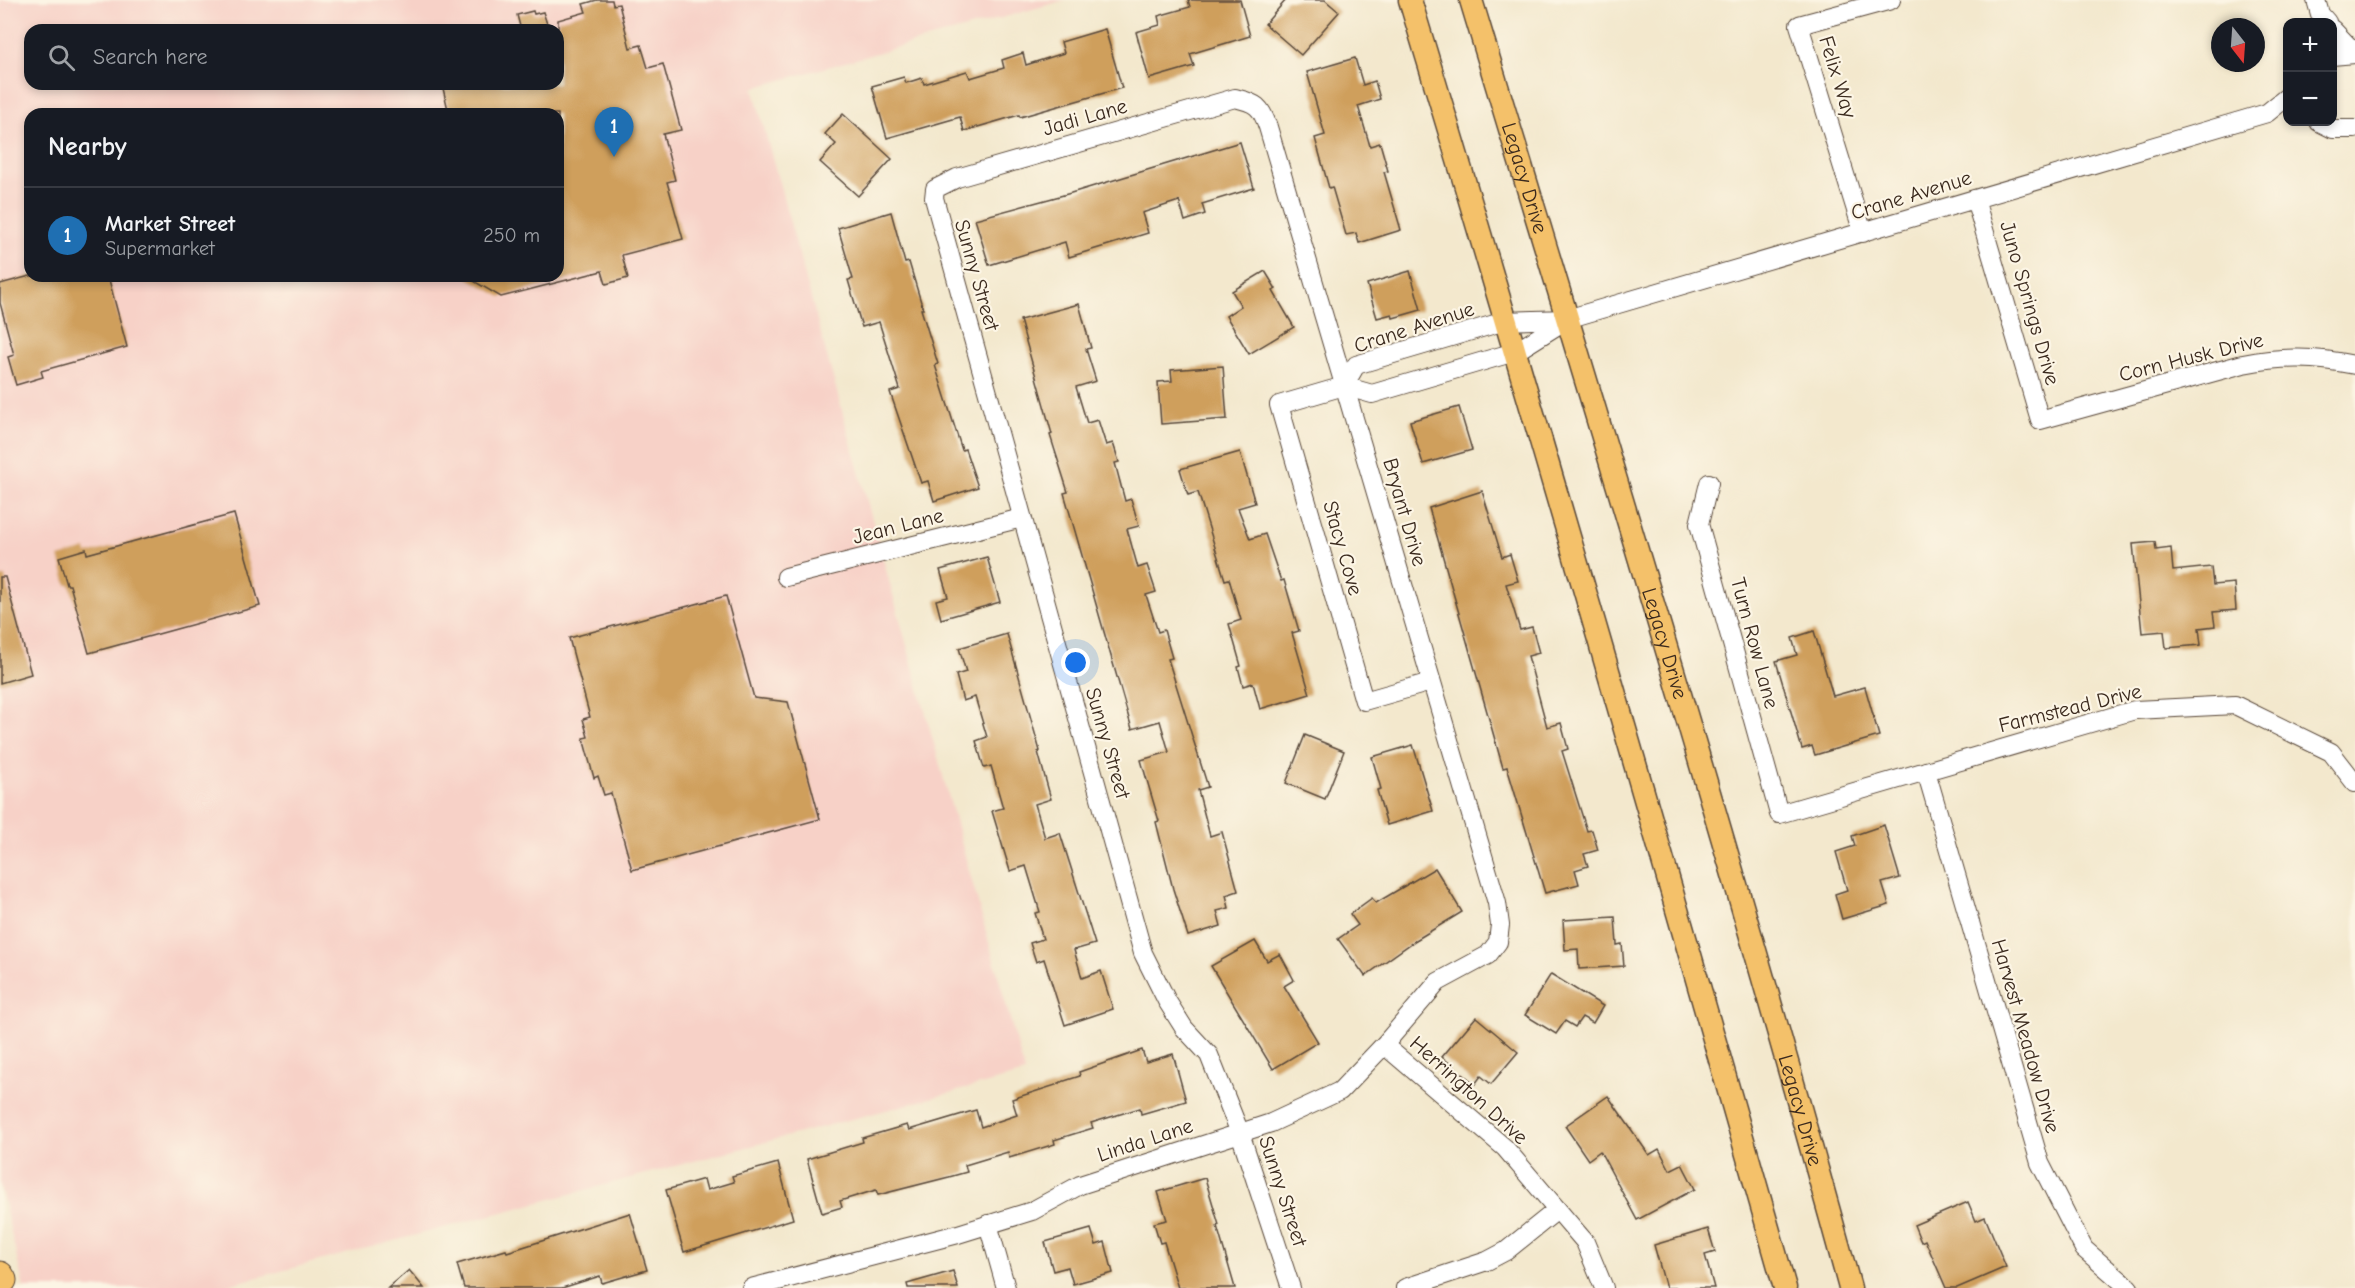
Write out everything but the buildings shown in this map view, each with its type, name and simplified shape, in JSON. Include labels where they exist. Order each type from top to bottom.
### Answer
[{"type":"main road","points":[[1410,0],[1666,867],[1785,1288]]},
{"type":"main road","name":"Legacy Drive","points":[[1471,0],[1636,542],[1778,1025],[1850,1288]]},
{"type":"street","name":"Felix Way","points":[[1863,233],[1799,24],[1891,0]]},
{"type":"street","points":[[2337,34],[2355,53]]},
{"type":"street","points":[[2337,55],[2355,53]]},
{"type":"street","name":"Jadi Lane","points":[[935,189],[957,178],[1213,104],[1235,98],[1250,101]]},
{"type":"street","name":"Crane Avenue","points":[[2267,113],[2283,100]]},
{"type":"street","name":"Bryant Drive","points":[[1250,101],[1262,110],[1268,128],[1497,903],[1500,925],[1498,942]]},
{"type":"street","name":"Crane Avenue","points":[[1567,319],[1515,352],[1372,394],[1344,386],[1356,365],[1505,321],[1567,319],[2267,113],[2283,115]]},
{"type":"street","points":[[2327,126],[2333,129],[2355,129]]},
{"type":"street","name":"Sunny Street","points":[[935,189],[935,208],[1143,953],[1167,1001],[1184,1028],[1209,1055],[1240,1133],[1291,1288]]},
{"type":"street","name":"Juno Springs Drive","points":[[1976,199],[2040,420]]},
{"type":"street","name":"Corn Husk Drive","points":[[2040,420],[2243,364],[2274,358],[2306,357],[2355,365]]},
{"type":"street","name":"Stacy Cove","points":[[1344,386],[1279,405],[1364,701],[1431,682]]},
{"type":"street","name":"Turn Row Lane","points":[[1709,483],[1699,524],[1779,814]]},
{"type":"street","name":"Jean Lane","points":[[786,577],[1022,518]]},
{"type":"street","name":"Farmstead Drive","points":[[1779,814],[2135,710],[2235,705],[2331,752],[2355,783]]},
{"type":"street","name":"Harvest Meadow Drive","points":[[1926,771],[2040,1163],[2084,1249],[2129,1288]]},
{"type":"street","name":"Linda Lane","points":[[751,1288],[1032,1211],[1080,1185],[1271,1123],[1340,1091],[1384,1045],[1438,982],[1488,955],[1498,942]]},
{"type":"street","name":"Herrington Drive","points":[[1384,1045],[1505,1148],[1585,1242],[1604,1288]]},
{"type":"street","points":[[1405,1288],[1487,1261],[1506,1251],[1557,1210]]},
{"type":"street","points":[[988,1224],[1006,1288]]},
{"type":"shaded area","points":[[0,0],[1065,0],[753,88],[1025,1073],[217,1288],[24,1288],[0,1185]]},
{"type":"place","name":"Market Street","points":[[614,157]]}]
